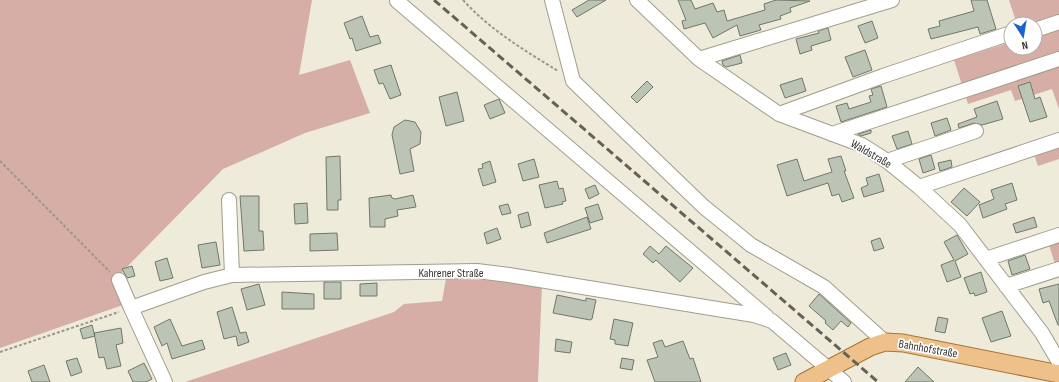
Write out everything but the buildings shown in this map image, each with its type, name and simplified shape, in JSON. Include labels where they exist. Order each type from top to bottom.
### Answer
[{"type":"main road","name":"Bahnhofstraße","points":[[804,382],[830,370],[870,347],[885,342],[903,343],[1059,368]]},
{"type":"street","name":"Kahrener Straße","points":[[397,0],[844,382]]},
{"type":"street","points":[[552,0],[573,81],[704,207],[751,245],[824,287],[885,342]]},
{"type":"street","name":"Waldstraße","points":[[637,0],[700,59],[779,114],[862,145],[887,161],[919,187],[960,226],[986,259],[1042,333],[1059,368]]},
{"type":"street","points":[[700,59],[892,0]]},
{"type":"street","points":[[1043,27],[1059,22]]},
{"type":"street","points":[[779,114],[883,76],[1003,36]]},
{"type":"street","points":[[832,134],[1059,59]]},
{"type":"street","points":[[887,161],[976,131]]},
{"type":"street","points":[[919,187],[1059,140]]},
{"type":"street","points":[[229,200],[232,275]]},
{"type":"street","points":[[986,259],[1059,236]]},
{"type":"street","points":[[1006,286],[1059,269]]},
{"type":"street","name":"Kahrener Straße","points":[[131,308],[204,282],[232,275],[477,272],[509,275],[739,313],[772,321]]},
{"type":"street","points":[[119,280],[165,382]]},
{"type":"path","points":[[463,0],[475,14],[511,42],[573,81]]},
{"type":"path","points":[[0,161],[98,262],[119,280]]},
{"type":"path","points":[[0,352],[131,308]]},
{"type":"shaded area","points":[[0,0],[312,0],[299,75],[350,60],[370,113],[305,133],[223,169],[121,273],[111,281],[123,305],[0,348]]},
{"type":"shaded area","points":[[1009,0],[1059,0],[1059,109],[1052,89],[1015,101],[1011,90],[968,104],[954,60],[1003,45],[1003,56],[1043,56],[1043,16],[1014,16]]},
{"type":"shaded area","points":[[1059,132],[1059,159],[1038,166],[1030,142]]},
{"type":"shaded area","points":[[1059,239],[1059,266],[1056,267],[1048,242]]},
{"type":"shaded area","points":[[446,279],[542,284],[538,382],[185,382],[394,312],[404,304],[442,301]]},
{"type":"railway","points":[[434,0],[878,382]]}]
